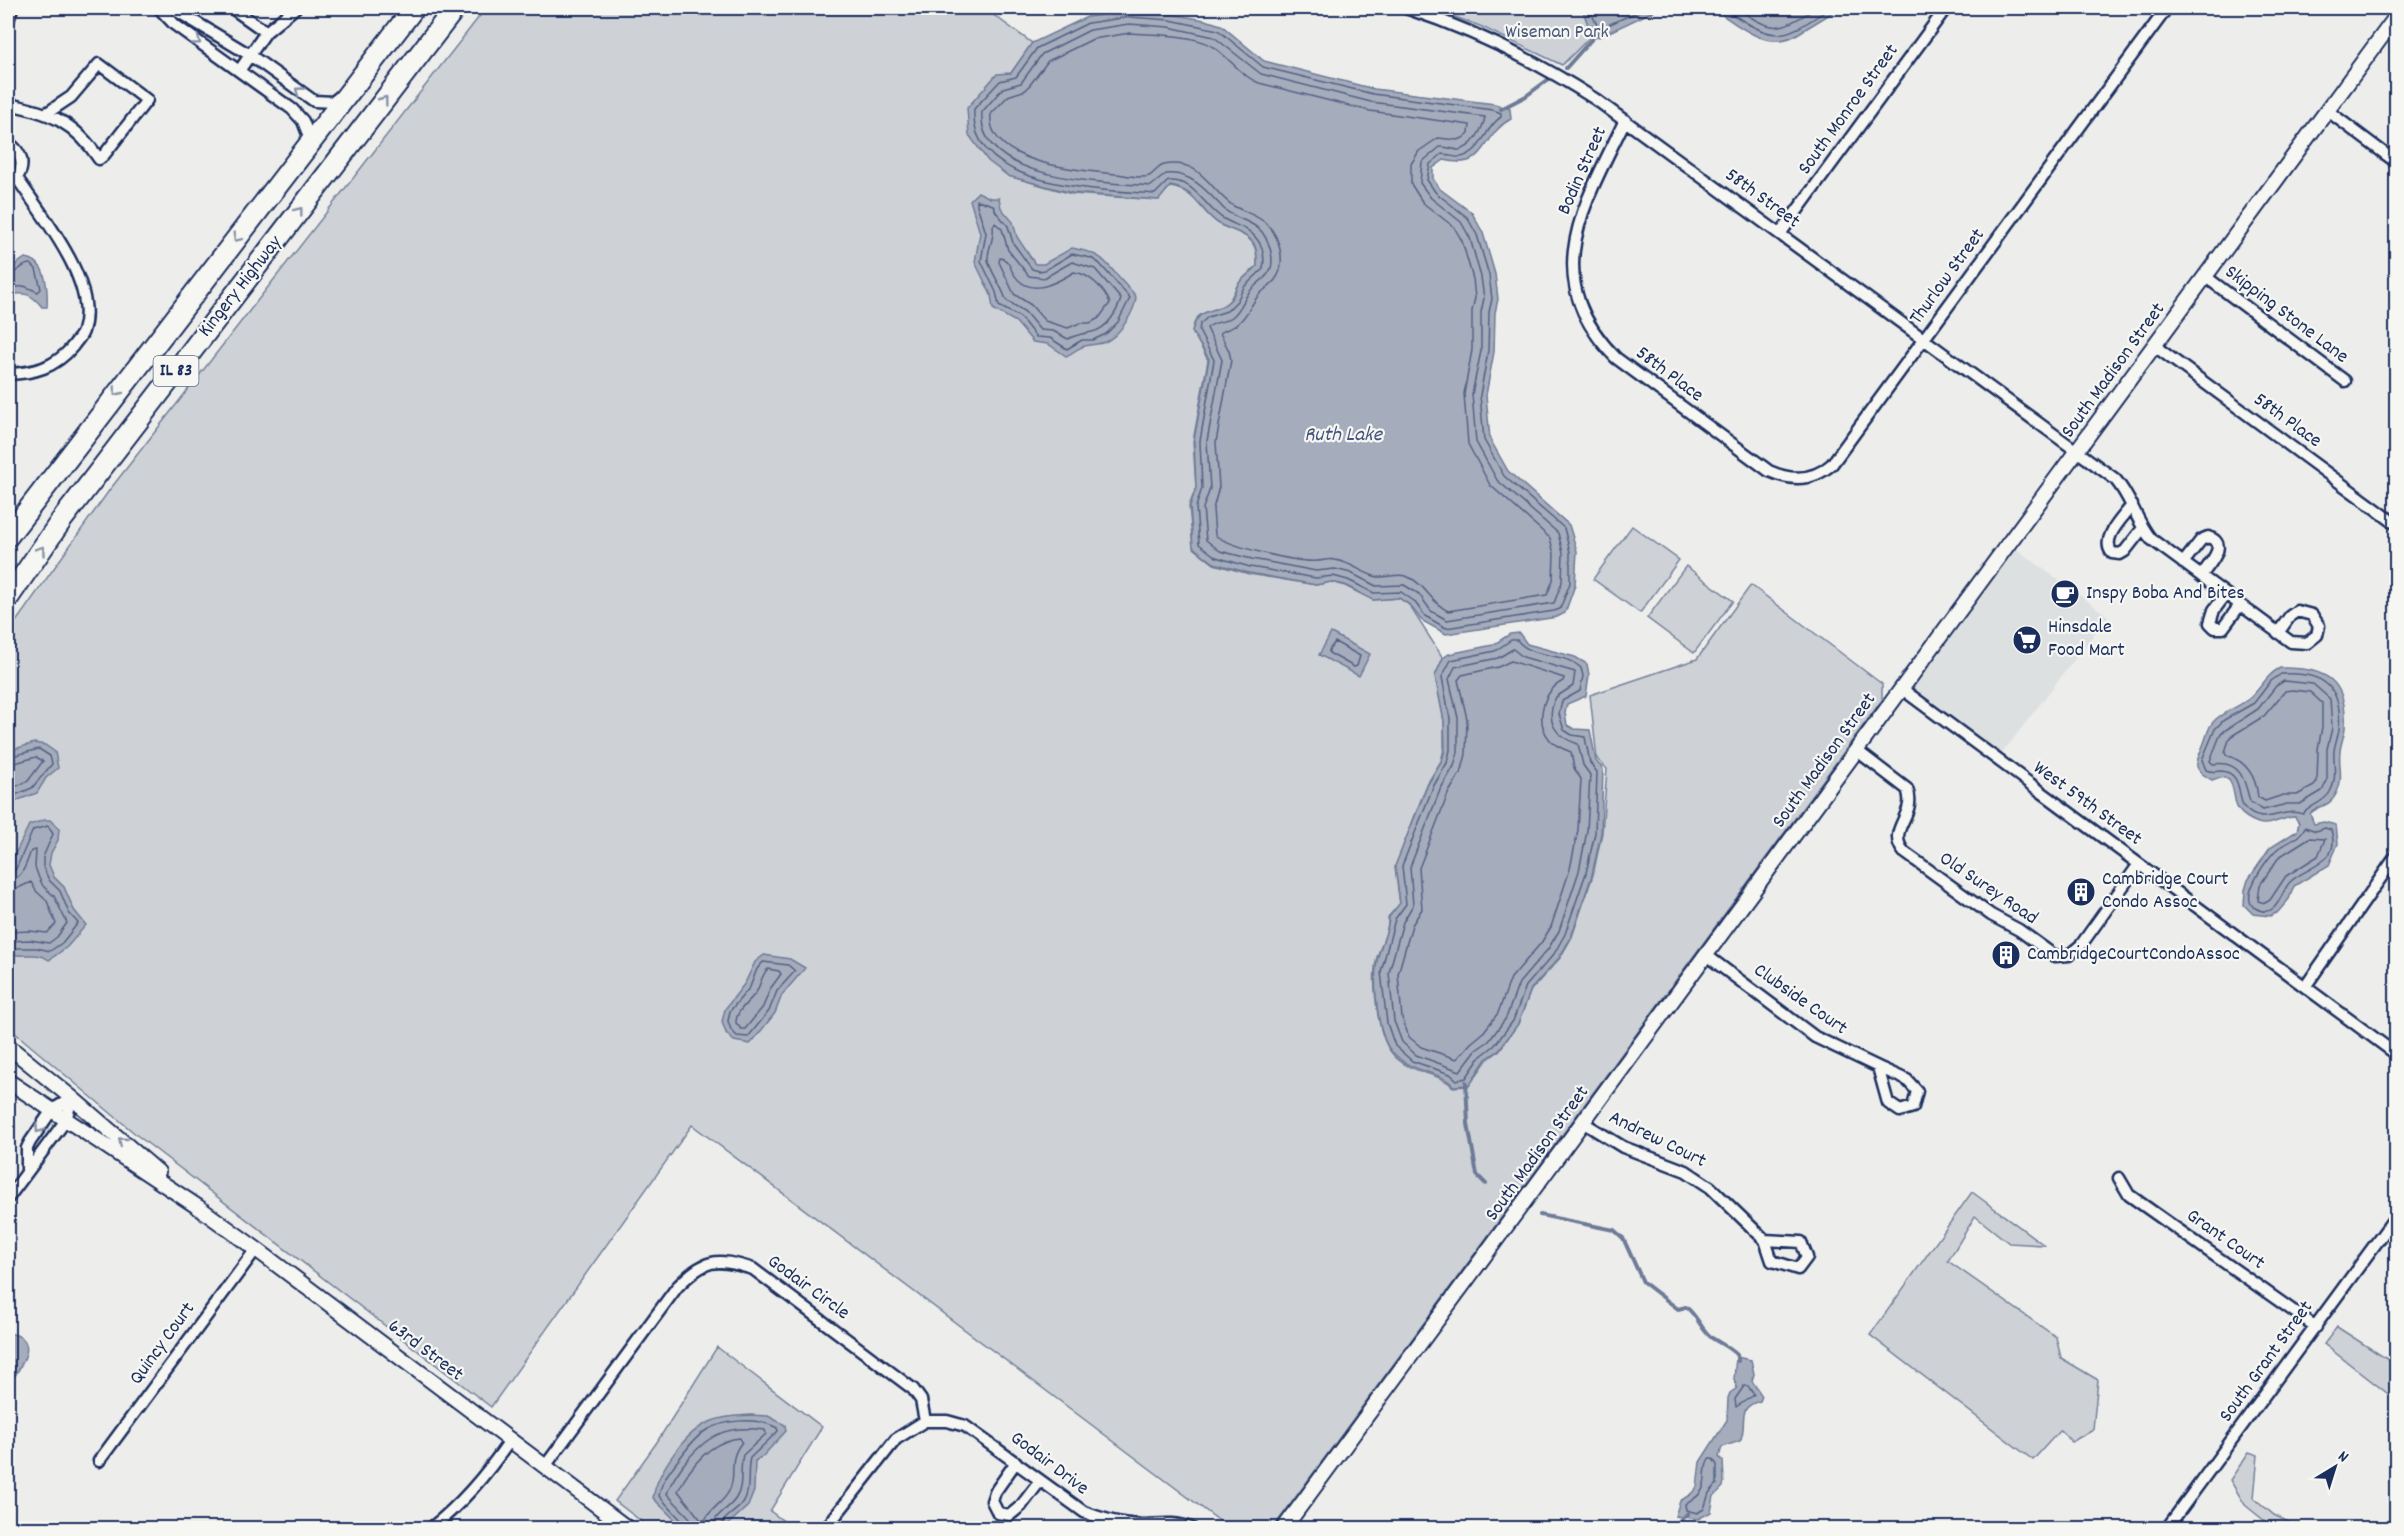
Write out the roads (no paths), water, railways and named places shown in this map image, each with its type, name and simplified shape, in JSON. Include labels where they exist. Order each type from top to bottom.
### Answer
[{"type":"highway","name":"Kingery Highway","points":[[8,536],[414,8]]},
{"type":"highway","name":"Kingery Highway","points":[[8,598],[61,521],[455,8]]},
{"type":"street","points":[[8,21],[12,8]]},
{"type":"street","points":[[159,8],[175,25],[292,109],[303,121],[311,142]]},
{"type":"street","points":[[172,8],[250,55],[314,101],[333,102],[351,90]]},
{"type":"street","points":[[232,8],[266,32]]},
{"type":"street","points":[[239,71],[266,32],[295,8]]},
{"type":"street","name":"58th Street","points":[[1406,8],[1455,25],[1517,52],[1557,74],[1625,120],[2115,479],[2127,495],[2151,539],[2278,633]]},
{"type":"street","name":"South Monroe Street","points":[[1780,234],[1946,8]]},
{"type":"street","name":"Thurlow Street","points":[[1721,436],[1768,471],[1778,475],[1804,479],[1821,472],[1832,464],[2167,8]]},
{"type":"street","name":"South Madison Street","points":[[1284,1528],[2397,17]]},
{"type":"street","points":[[8,104],[47,113],[75,129],[88,141],[99,159],[147,100],[99,64],[72,97],[47,113]]},
{"type":"street","points":[[2328,111],[2397,162]]},
{"type":"street","name":"Bodin Street","points":[[1599,339],[1583,312],[1575,286],[1573,278],[1574,244],[1584,206],[1625,120]]},
{"type":"street","points":[[8,143],[20,154],[21,170],[12,181],[67,254],[82,288],[87,310],[83,333],[71,349],[56,362],[34,373],[8,374]]},
{"type":"street","name":"Skipping Stone Lane","points":[[2206,277],[2345,381]]},
{"type":"street","name":"58th Place","points":[[1599,339],[1625,365],[1721,436]]},
{"type":"street","name":"58th Place","points":[[2156,347],[2397,524]]},
{"type":"street","points":[[2132,505],[2111,534],[2107,543],[2108,548],[2112,553],[2120,554],[2143,528]]},
{"type":"street","points":[[2183,563],[2201,540],[2208,537],[2215,539],[2219,545],[2218,551],[2201,576]]},
{"type":"street","points":[[2226,594],[2210,618],[2210,623],[2215,627],[2223,628],[2240,605]]},
{"type":"street","name":"West 59th Street","points":[[1902,689],[2397,1054]]},
{"type":"street","name":"Old Surey Road","points":[[1856,750],[1907,789],[1910,805],[1897,838],[1904,852],[1990,915],[2019,930],[2055,956],[2069,955],[2081,945],[2139,864]]},
{"type":"street","points":[[2306,987],[2397,856]]},
{"type":"street","name":"Clubside Court","points":[[1706,955],[1815,1037],[1878,1067]]},
{"type":"street","name":"63rd Street","points":[[8,1046],[198,1207]]},
{"type":"street","name":"63rd Street","points":[[8,1081],[198,1207],[546,1465],[627,1528]]},
{"type":"street","points":[[27,1172],[27,1148],[52,1110],[72,1098]]},
{"type":"street","points":[[8,1198],[66,1119],[72,1098]]},
{"type":"street","name":"Andrew Court","points":[[1584,1123],[1623,1147],[1672,1164],[1699,1179],[1765,1240]]},
{"type":"street","name":"Grant Court","points":[[2119,1178],[2129,1195],[2316,1327]]},
{"type":"street","name":"South Grant Street","points":[[2167,1528],[2397,1216]]},
{"type":"street","name":"Quincy Court","points":[[99,1461],[256,1249]]},
{"type":"street","name":"Godair Circle","points":[[546,1465],[676,1287],[693,1270],[709,1262],[730,1261],[753,1269],[913,1389],[921,1400],[925,1421]]},
{"type":"street","name":"Godair Drive","points":[[925,1421],[947,1420],[965,1426],[1084,1512],[1105,1520],[1141,1527],[1176,1523],[1191,1528]]},
{"type":"street","points":[[826,1528],[896,1439],[925,1421]]},
{"type":"street","points":[[431,1528],[447,1516],[496,1461],[511,1439]]},
{"type":"street","points":[[1016,1462],[995,1492],[992,1501],[998,1513],[1010,1515],[1016,1512],[1040,1481]]},
{"type":"water","points":[[1582,8],[1660,8],[1599,37],[1591,33]]},
{"type":"water","points":[[1712,8],[1840,8],[1794,36],[1783,40],[1772,40],[1751,33]]},
{"type":"water","name":"Ruth Lake","points":[[1129,11],[1171,14],[1221,25],[1264,61],[1374,89],[1495,104],[1510,109],[1511,119],[1501,126],[1477,156],[1459,162],[1444,160],[1433,168],[1433,179],[1440,189],[1472,213],[1483,233],[1495,274],[1498,299],[1495,313],[1494,352],[1486,395],[1490,439],[1508,471],[1569,525],[1577,551],[1575,585],[1565,613],[1557,617],[1446,634],[1421,620],[1410,605],[1399,598],[1373,600],[1345,585],[1331,582],[1316,585],[1249,573],[1214,563],[1193,547],[1190,506],[1196,488],[1194,440],[1209,359],[1192,332],[1198,317],[1219,308],[1230,300],[1239,283],[1257,266],[1255,246],[1244,235],[1214,220],[1194,198],[1180,189],[1170,186],[1159,200],[1072,193],[1008,176],[988,161],[969,135],[967,108],[997,74],[1011,73],[1032,43],[1087,17]]},
{"type":"water","points":[[978,192],[990,198],[999,198],[1001,208],[1013,222],[1017,237],[1035,264],[1044,264],[1072,248],[1095,254],[1109,266],[1136,297],[1129,316],[1116,335],[1105,342],[1082,347],[1066,356],[1048,344],[1033,342],[1016,322],[993,309],[991,295],[975,262],[980,233],[970,200]]},
{"type":"water","points":[[25,258],[32,260],[42,269],[45,276],[47,307],[42,307],[27,295],[8,295],[8,270]]},
{"type":"water","points":[[1331,633],[1370,654],[1359,676],[1319,655]]},
{"type":"water","points":[[1519,633],[1527,644],[1575,657],[1587,664],[1589,675],[1586,696],[1567,704],[1565,713],[1567,725],[1574,729],[1590,730],[1596,761],[1603,769],[1601,833],[1592,875],[1571,937],[1559,958],[1531,989],[1518,1024],[1498,1051],[1486,1059],[1469,1085],[1453,1086],[1443,1078],[1414,1068],[1391,1051],[1386,1043],[1379,1019],[1376,966],[1389,917],[1400,903],[1395,866],[1428,784],[1442,761],[1445,749],[1444,721],[1435,676],[1443,658],[1449,654],[1493,645],[1510,634]]},
{"type":"water","points":[[2280,668],[2310,670],[2330,679],[2338,687],[2342,698],[2345,728],[2340,751],[2340,782],[2337,792],[2331,801],[2310,814],[2314,824],[2324,822],[2336,825],[2338,844],[2329,865],[2294,886],[2289,899],[2278,912],[2270,916],[2253,914],[2244,905],[2248,880],[2270,848],[2297,831],[2299,823],[2295,817],[2267,824],[2249,819],[2238,809],[2230,781],[2226,778],[2212,780],[2205,776],[2198,768],[2197,760],[2213,722],[2247,700],[2271,674]]},
{"type":"water","points":[[34,743],[45,745],[55,752],[58,768],[46,778],[37,793],[8,804],[8,751]]},
{"type":"water","points":[[50,820],[59,829],[58,840],[51,853],[49,865],[54,877],[64,887],[74,910],[86,925],[67,947],[49,960],[34,955],[8,953],[8,869],[29,825]]},
{"type":"water","points":[[764,955],[790,959],[805,968],[782,995],[775,1013],[753,1041],[750,1044],[734,1041],[726,1033],[722,1022],[725,1009],[745,983],[755,962]]},
{"type":"water","points":[[9,1333],[19,1336],[27,1348],[22,1364],[8,1387]]},
{"type":"water","points":[[1736,1357],[1751,1360],[1754,1374],[1752,1381],[1762,1396],[1760,1401],[1752,1404],[1745,1412],[1740,1441],[1722,1447],[1719,1457],[1723,1461],[1723,1487],[1714,1496],[1711,1512],[1698,1519],[1675,1516],[1680,1501],[1697,1487],[1700,1462],[1727,1420],[1728,1398],[1730,1393],[1737,1388],[1734,1379]]},
{"type":"water","points":[[768,1416],[785,1425],[786,1431],[763,1456],[755,1461],[754,1491],[748,1506],[724,1528],[683,1528],[653,1498],[660,1476],[683,1442],[702,1426],[721,1418]]},
{"type":"waterway","points":[[1566,68],[1598,32]]},
{"type":"waterway","points":[[1501,109],[1526,96],[1549,79]]},
{"type":"waterway","points":[[1466,1082],[1468,1124],[1477,1175],[1486,1184]]},
{"type":"waterway","points":[[1540,1215],[1614,1230],[1623,1238],[1643,1282],[1678,1309],[1686,1307],[1708,1335],[1737,1355],[1738,1361]]},
{"type":"waterway","points":[[1672,1528],[1688,1513]]},
{"type":"place","name":"Inspy Boba And Bites","points":[[2065,594]]},
{"type":"place","name":"Hinsdale Food Mart","points":[[2027,640]]},
{"type":"place","name":"Cambridge Court Condo Assoc","points":[[2081,892]]},
{"type":"place","name":"CambridgeCourtCondoAssoc","points":[[2006,955]]},
{"type":"park label","name":"Wiseman Park","points":[[1557,33]]}]
